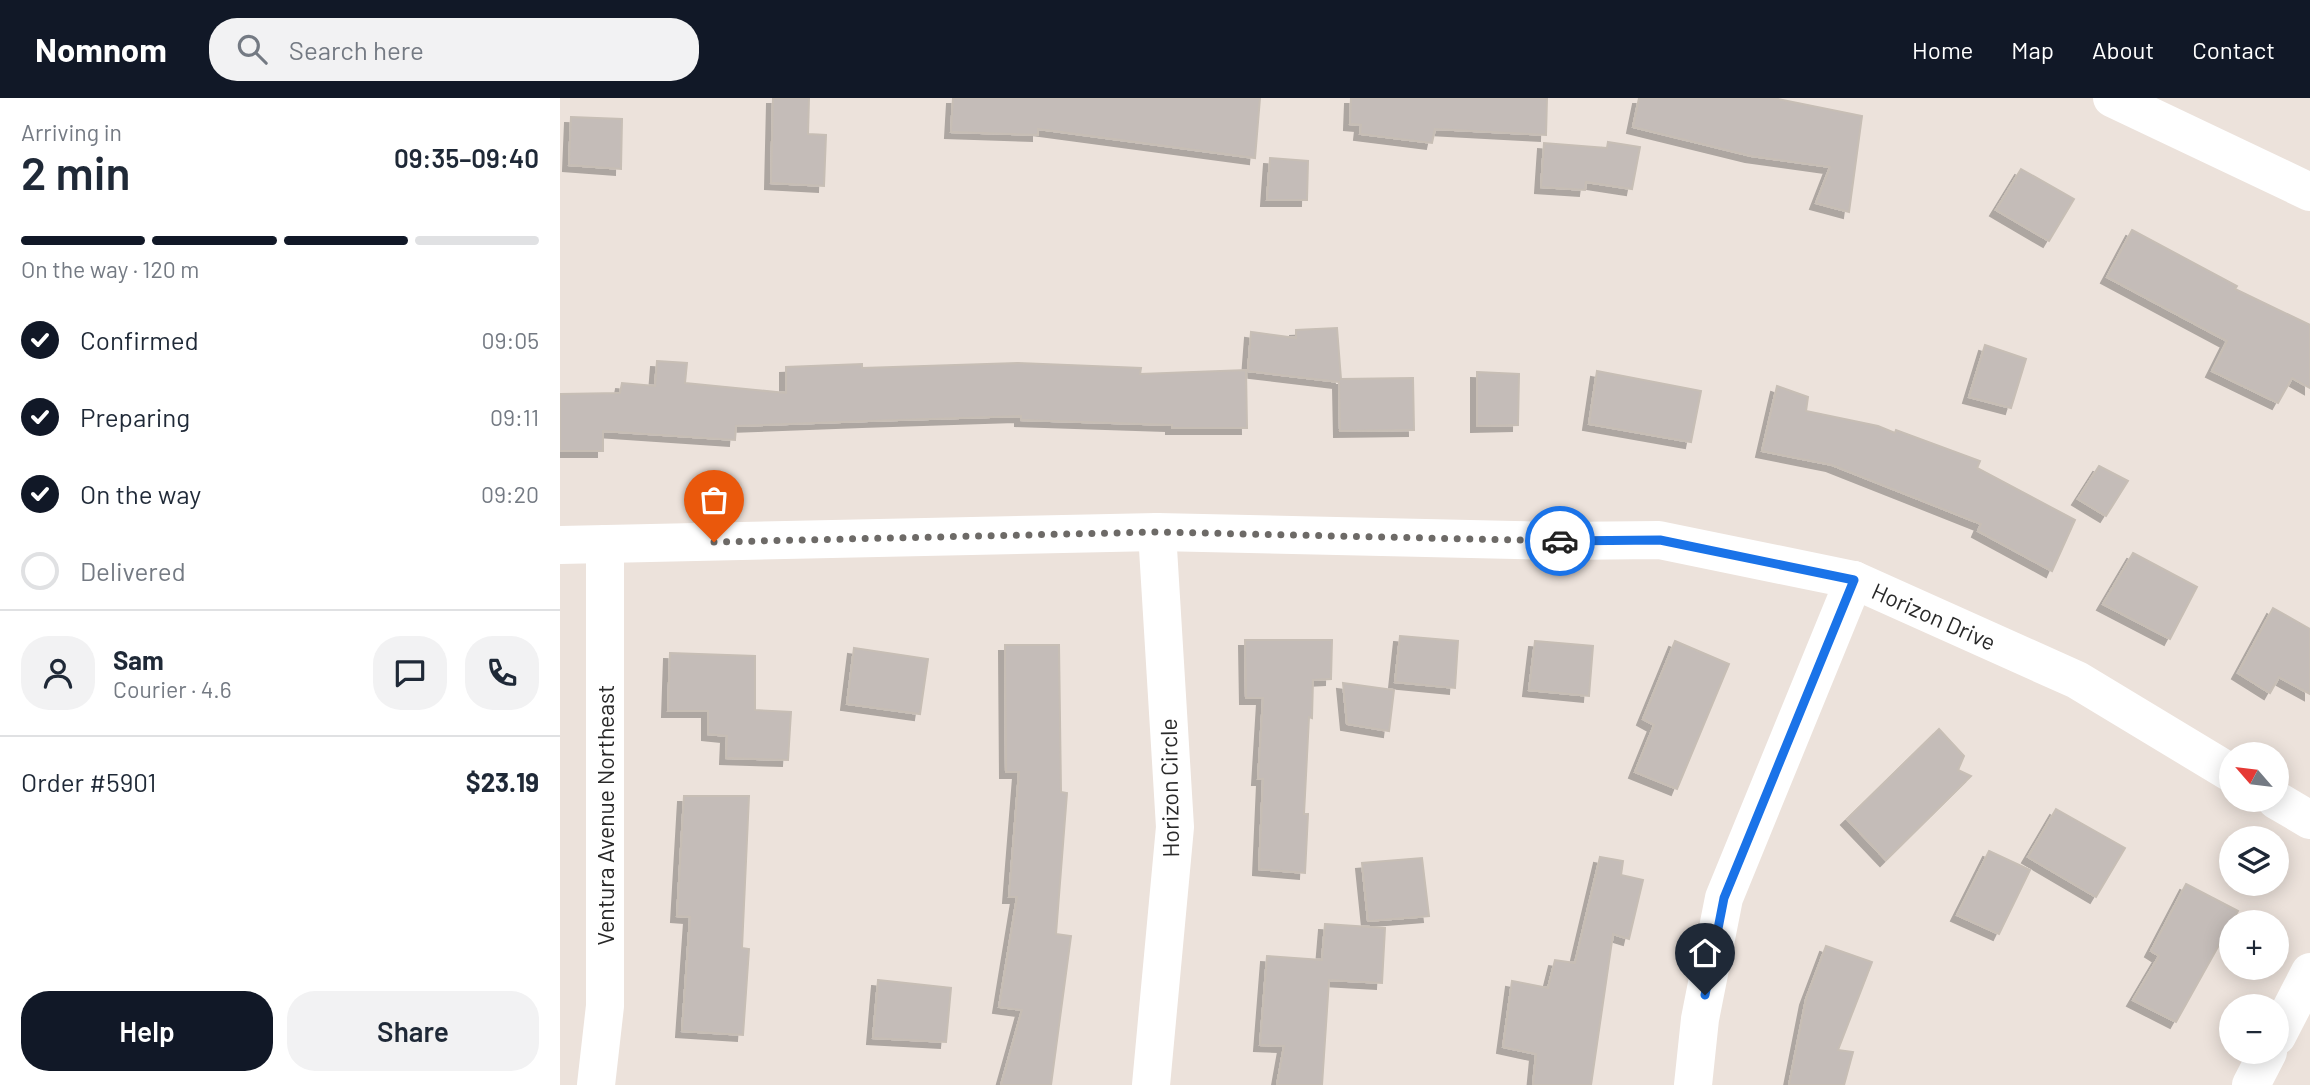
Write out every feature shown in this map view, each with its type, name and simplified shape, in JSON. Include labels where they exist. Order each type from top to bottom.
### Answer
[{"type":"street","points":[[2112,98],[2310,192]]},
{"type":"street","name":"Horizon Drive","points":[[560,545],[1157,532],[1558,541],[1660,540],[1854,580],[2077,680],[2219,766]]},
{"type":"street","name":"Horizon Circle","points":[[1151,1085],[1175,827],[1157,532]]},
{"type":"street","name":"Ventura Avenue Northeast","points":[[596,1085],[605,1006],[605,544]]},
{"type":"street","points":[[1693,1085],[1700,1019],[1724,898],[1854,580]]},
{"type":"street","points":[[2289,808],[2310,820]]},
{"type":"street","points":[[2289,1013],[2310,972]]},
{"type":"street","points":[[2250,1085],[2261,1064]]},
{"type":"building","points":[[773,98],[809,98],[808,134],[826,135],[824,186],[771,183]]},
{"type":"building","points":[[953,98],[1260,98],[1255,158],[1038,129],[1038,135],[951,132]]},
{"type":"building","points":[[1351,98],[1547,98],[1546,135],[1435,129],[1432,143],[1360,134],[1361,125],[1350,124]]},
{"type":"building","points":[[1639,98],[1773,98],[1862,116],[1849,212],[1816,203],[1830,167],[1751,156],[1633,127]]},
{"type":"building","points":[[571,117],[622,119],[621,169],[569,165]]},
{"type":"building","points":[[1608,142],[1640,147],[1632,189],[1586,182],[1585,190],[1541,187],[1544,143],[1607,148]]},
{"type":"building","points":[[1270,158],[1308,161],[1307,200],[1267,200]]},
{"type":"building","points":[[2021,169],[2074,199],[2049,241],[1996,210]]},
{"type":"building","points":[[2132,230],[2237,286],[2235,289],[2310,325],[2310,388],[2292,378],[2278,403],[2212,371],[2227,341],[2107,277]]},
{"type":"building","points":[[1337,328],[1341,379],[1413,378],[1414,430],[1340,431],[1339,382],[1248,371],[1251,332],[1296,338],[1296,330]]},
{"type":"building","points":[[1985,345],[2026,359],[2011,408],[1969,397]]},
{"type":"building","points":[[657,361],[687,363],[685,383],[786,393],[786,367],[862,364],[862,368],[1018,363],[1141,368],[1140,374],[1246,370],[1247,428],[1172,428],[1172,425],[1021,420],[1021,416],[868,421],[736,426],[735,440],[603,431],[603,451],[560,451],[560,394],[620,393],[622,383],[655,386]]},
{"type":"building","points":[[1597,371],[1701,391],[1691,442],[1589,424]]},
{"type":"building","points":[[1477,372],[1519,374],[1518,425],[1477,426]]},
{"type":"building","points":[[1777,386],[1808,397],[1806,411],[1878,426],[1895,433],[1896,430],[1980,461],[1977,468],[2075,520],[2052,571],[1978,531],[1981,524],[1832,465],[1762,451]]},
{"type":"building","points":[[2099,466],[2128,481],[2106,516],[2078,499]]},
{"type":"building","points":[[2133,553],[2197,587],[2170,639],[2103,604]]},
{"type":"building","points":[[2273,608],[2310,629],[2310,694],[2279,677],[2270,693],[2238,673]]},
{"type":"building","points":[[1400,636],[1458,641],[1455,688],[1395,682]]},
{"type":"building","points":[[1245,640],[1332,640],[1331,679],[1313,680],[1304,814],[1308,814],[1305,873],[1259,869],[1263,779],[1258,779],[1263,698],[1246,698]]},
{"type":"building","points":[[1535,641],[1593,646],[1589,696],[1529,690]]},
{"type":"building","points":[[1675,641],[1729,664],[1677,789],[1635,772],[1654,725],[1643,719]]},
{"type":"building","points":[[1005,645],[1059,645],[1061,792],[1067,793],[1056,934],[1071,936],[1051,1085],[1001,1085],[1022,1010],[999,1007],[1017,897],[1009,897],[1019,772],[1006,772]]},
{"type":"building","points":[[854,648],[928,659],[920,714],[847,704]]},
{"type":"building","points":[[670,653],[755,656],[755,710],[791,712],[788,760],[726,758],[727,736],[708,734],[708,711],[668,711]]},
{"type":"building","points":[[1343,683],[1394,690],[1389,731],[1347,724]]},
{"type":"building","points":[[1939,729],[1964,756],[1958,770],[1971,776],[1886,860],[1847,819]]},
{"type":"building","points":[[684,796],[749,796],[742,948],[749,949],[743,1035],[682,1031],[690,917],[677,916]]},
{"type":"building","points":[[2056,809],[2125,848],[2096,897],[2028,857]]},
{"type":"building","points":[[1989,851],[2030,870],[1999,934],[1957,915]]},
{"type":"building","points":[[1600,857],[1623,861],[1621,875],[1643,880],[1629,939],[1613,934],[1591,1085],[1533,1085],[1536,1054],[1503,1047],[1512,981],[1548,988],[1555,960],[1575,963]]},
{"type":"building","points":[[1422,858],[1429,916],[1368,921],[1362,863]]},
{"type":"building","points":[[2186,884],[2236,910],[2219,910],[2219,945],[2176,1022],[2133,1000],[2159,956],[2151,951]]},
{"type":"building","points":[[1325,924],[1385,928],[1382,983],[1329,980],[1322,1085],[1277,1085],[1284,1046],[1260,1045],[1267,956],[1322,960]]},
{"type":"building","points":[[1826,946],[1872,962],[1838,1050],[1853,1052],[1844,1085],[1789,1085],[1806,999]]},
{"type":"building","points":[[878,980],[951,988],[946,1042],[873,1038]]},
{"type":"way so far","points":[[714,542],[1157,532],[1560,541]]},
{"type":"route","points":[[1560,541],[1660,540],[1765,559],[1854,580],[1724,898],[1705,995]]}]
